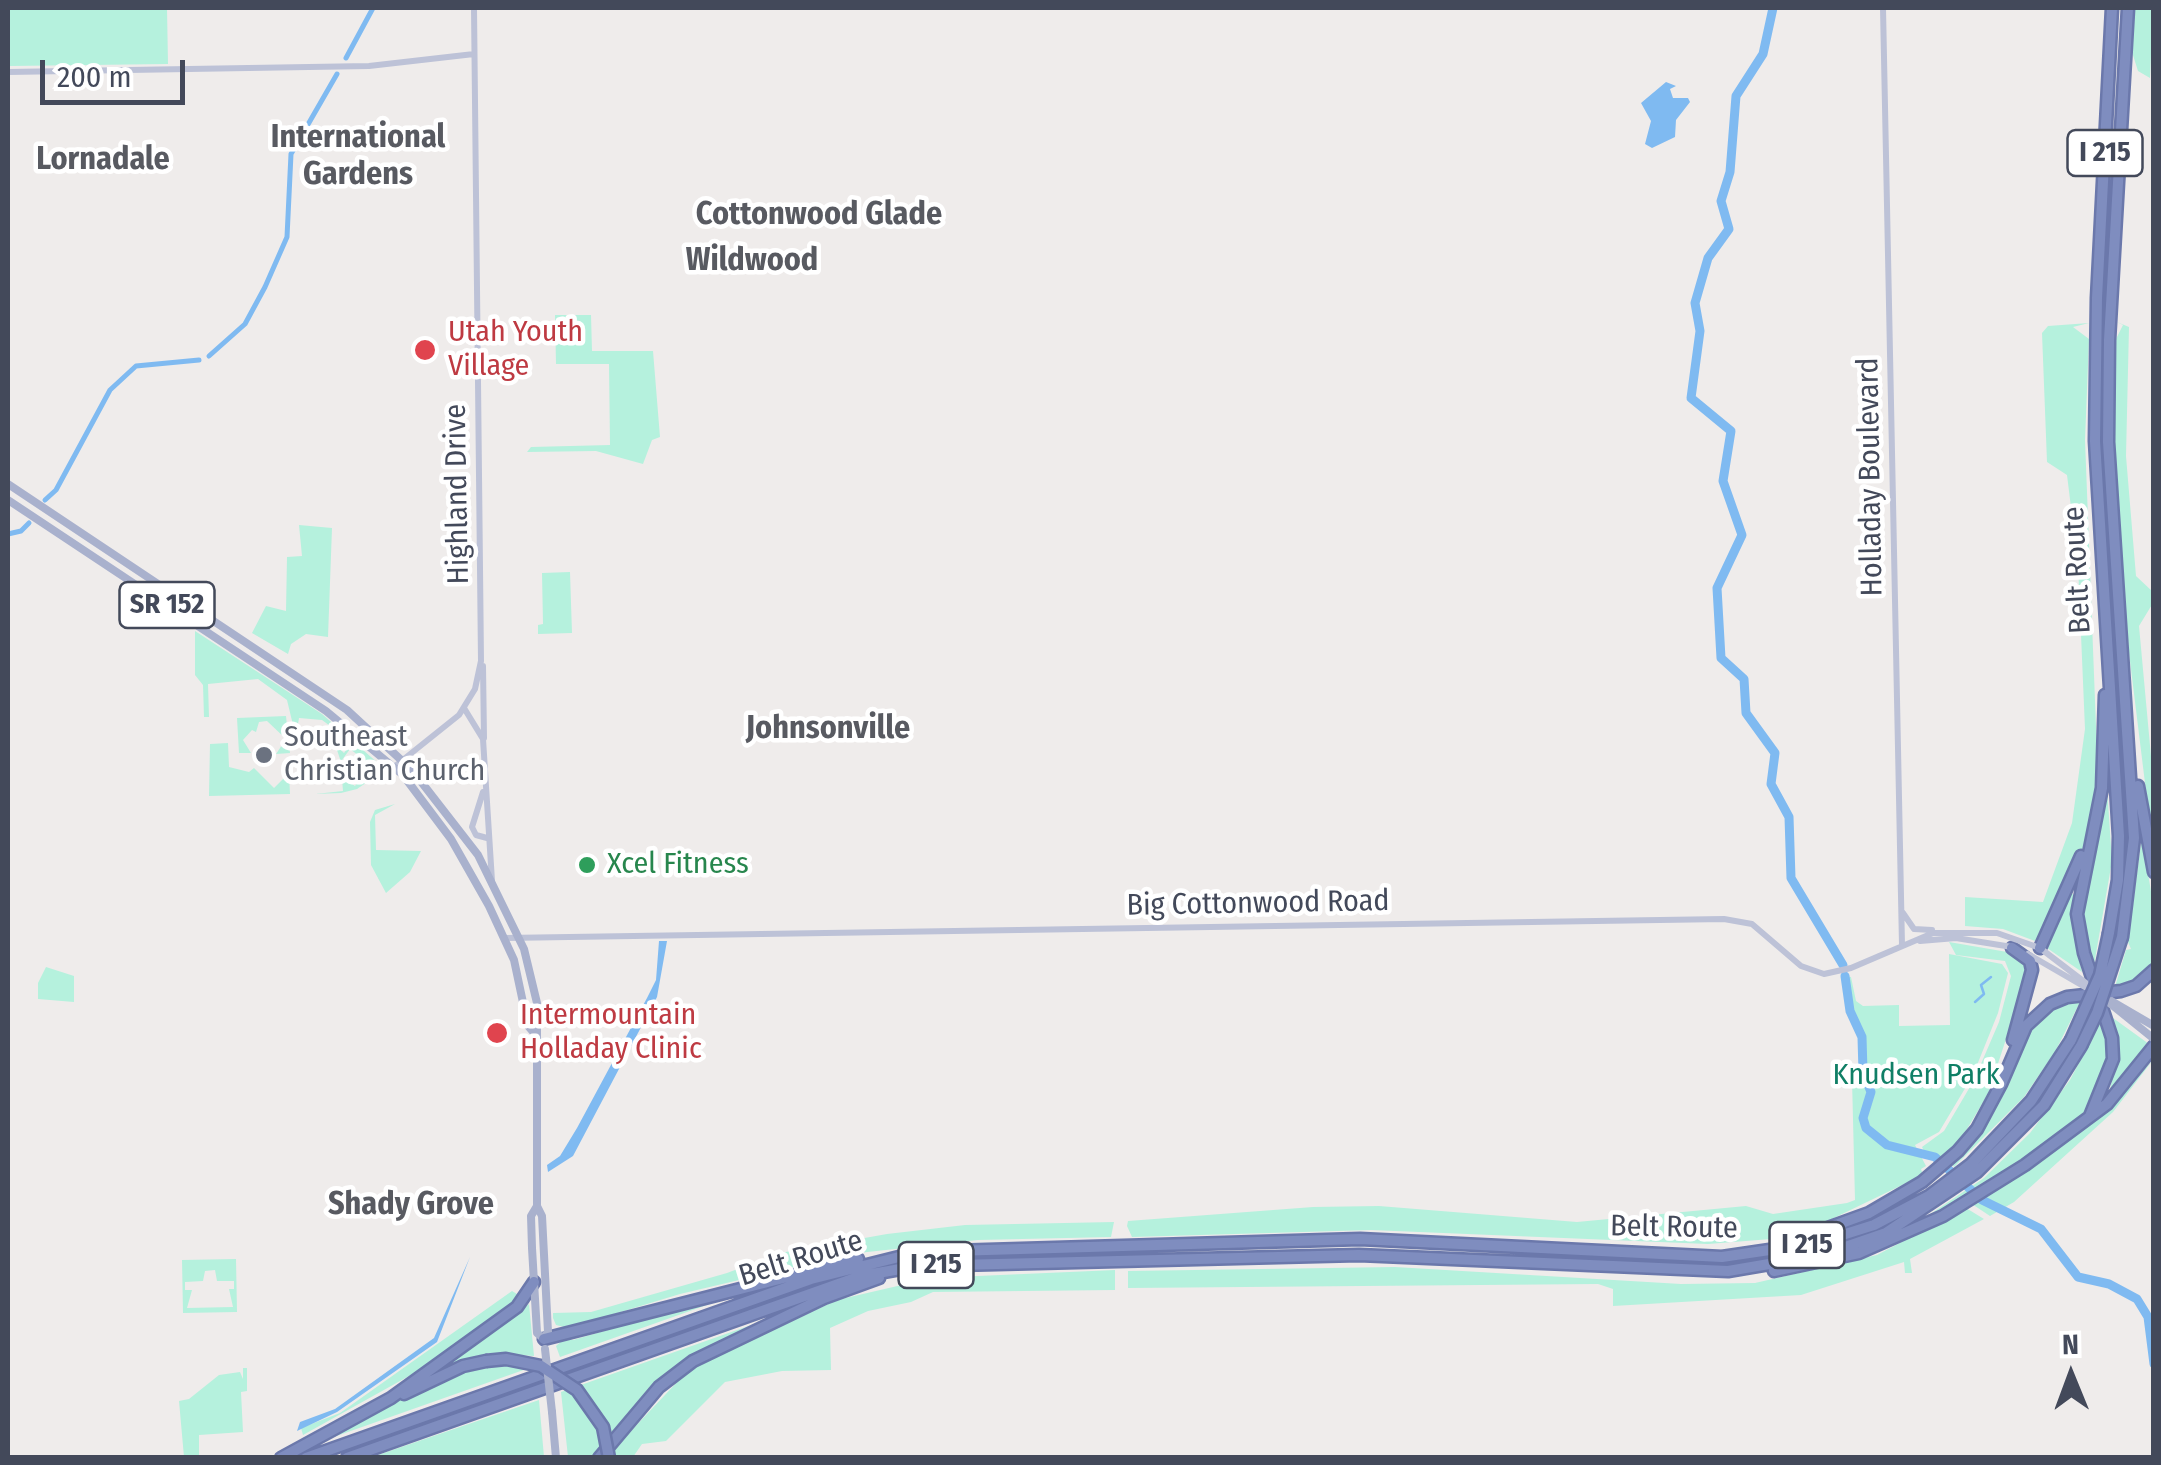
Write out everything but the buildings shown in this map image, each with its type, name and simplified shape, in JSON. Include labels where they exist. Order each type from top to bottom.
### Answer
[{"type":"highway","name":"Belt Route","points":[[347,1458],[861,1276],[917,1266],[1359,1254],[1728,1271],[1822,1255],[1886,1233],[1974,1168],[2032,1101],[2097,1013],[2122,938],[2134,838],[2097,298],[2112,8]]},
{"type":"highway","name":"Belt Route","points":[[2076,1043],[2100,975],[2118,880],[2119,836],[2095,441],[2102,340],[2111,297],[2128,8]]},
{"type":"highway","points":[[2090,1116],[2113,1059],[2112,1038],[2077,914],[2082,873],[2098,818],[2104,751],[2106,624]]},
{"type":"highway","points":[[2129,736],[2154,872]]},
{"type":"highway","points":[[2038,953],[2098,818]]},
{"type":"highway","points":[[2001,1084],[2032,970],[2030,961],[2012,948]]},
{"type":"highway","points":[[1676,1256],[1768,1247],[1815,1235],[1869,1213],[1922,1182],[1977,1129],[2018,1041],[2035,1015],[2067,997],[2136,986],[2154,970]]},
{"type":"highway","points":[[2135,1072],[2154,1042]]},
{"type":"highway","points":[[1728,1271],[1774,1271],[1820,1264],[1892,1241],[1944,1216],[2090,1116],[2154,1056]]},
{"type":"highway","name":"Belt Route","points":[[306,1458],[811,1280],[919,1252],[1360,1240],[1676,1256],[1770,1253],[1874,1225],[1932,1200]]},
{"type":"highway","points":[[544,1344],[848,1260],[919,1252]]},
{"type":"highway","points":[[600,1458],[659,1387],[693,1360],[824,1298],[917,1266]]},
{"type":"highway","points":[[374,1409],[517,1307],[534,1282]]},
{"type":"highway","points":[[281,1458],[463,1366],[506,1358],[542,1366],[576,1390],[603,1427],[609,1458]]},
{"type":"main road","name":"Highland Drive","points":[[464,708],[477,683],[482,654],[474,8]]},
{"type":"main road","name":"Holladay Boulevard","points":[[1883,8],[1902,912],[1906,944]]},
{"type":"main road","points":[[8,72],[364,66],[474,54]]},
{"type":"main road","name":"SR 152","points":[[8,484],[322,692],[405,762],[462,831],[492,881],[519,938],[536,992],[539,1026],[534,1033],[534,1282],[556,1458]]},
{"type":"main road","name":"SR 152","points":[[8,500],[326,711],[396,770],[460,854],[505,938],[521,982],[528,1026],[534,1033]]},
{"type":"main road","points":[[482,654],[484,790],[492,881]]},
{"type":"main road","points":[[396,770],[464,708],[484,739]]},
{"type":"main road","points":[[484,790],[472,829],[488,838]]},
{"type":"main road","points":[[1902,912],[1914,929],[1996,932],[2038,953],[2154,1026]]},
{"type":"main road","name":"Big Cottonwood Road","points":[[519,938],[1734,920],[1758,928],[1805,969],[1824,974],[1851,968],[1906,944]]},
{"type":"main road","points":[[1906,944],[1948,930]]},
{"type":"main road","points":[[505,938],[519,938]]},
{"type":"main road","points":[[1906,944],[1956,938],[2038,953]]},
{"type":"main road","points":[[2098,994],[2154,1042]]},
{"type":"main road","name":"SR 152","points":[[536,1206],[542,1216],[548,1332],[544,1344]]},
{"type":"green space","points":[[9,8],[167,8],[168,64],[10,66]]},
{"type":"green space","points":[[2135,8],[2153,8],[2150,78],[2138,71],[2132,52]]},
{"type":"green space","points":[[555,315],[591,315],[592,351],[653,351],[660,437],[652,440],[643,464],[596,451],[527,452],[531,447],[610,445],[609,364],[556,364]]},
{"type":"green space","points":[[2117,322],[2129,327],[2126,456],[2136,576],[2153,592],[2153,603],[2139,626],[2153,778],[2153,848],[2129,653],[2113,446],[2116,339],[2123,325]]},
{"type":"green space","points":[[2089,323],[2073,327],[2089,339],[2085,440],[2098,779],[2085,843],[2053,917],[2035,941],[2003,929],[1965,926],[1965,897],[2043,902],[2072,823],[2085,729],[2078,564],[2067,475],[2047,462],[2042,333],[2048,326]]},
{"type":"green space","points":[[299,525],[332,528],[328,637],[306,634],[291,644],[288,654],[252,633],[266,606],[286,611],[287,557],[302,556]]},
{"type":"green space","points":[[570,572],[572,633],[538,634],[538,625],[543,624],[542,573]]},
{"type":"green space","points":[[195,631],[322,714],[379,764],[379,774],[357,789],[341,793],[315,794],[343,791],[342,779],[331,778],[335,772],[355,786],[371,765],[350,749],[334,771],[340,759],[335,744],[344,753],[352,742],[322,720],[299,718],[298,724],[293,725],[287,700],[258,679],[208,684],[209,717],[204,717],[203,685],[195,675]]},
{"type":"green space","points":[[286,716],[290,753],[276,754],[286,739],[267,721],[259,722],[256,732],[252,730],[243,740],[251,753],[239,753],[237,718]]},
{"type":"green space","points":[[228,743],[229,767],[249,772],[254,768],[274,788],[289,773],[290,794],[209,796],[210,744]]},
{"type":"green space","points":[[2106,773],[2112,861],[2094,965],[2082,912]]},
{"type":"green space","points":[[395,804],[375,815],[376,850],[421,851],[410,872],[386,893],[371,865],[370,822],[375,810]]},
{"type":"green space","points":[[2142,836],[2153,904],[2153,965],[2136,983],[2114,990],[2126,950],[2131,949],[2128,942]]},
{"type":"green space","points":[[2073,894],[2073,930],[2082,972],[2044,946]]},
{"type":"green space","points":[[1949,942],[2013,953],[2027,961],[2028,972],[1988,1094],[1964,1134],[1942,1159],[1925,1153],[1922,1147],[1944,1131],[1974,1080],[1999,1022],[2011,976],[2005,961],[1956,955]]},
{"type":"green space","name":"Knudsen Park","points":[[1949,954],[2002,964],[2008,973],[1998,1013],[1973,1075],[1939,1132],[1915,1145],[1926,1166],[1921,1169],[1923,1175],[1811,1229],[1771,1239],[1708,1244],[1371,1230],[1132,1237],[1127,1226],[1128,1221],[1313,1207],[1379,1206],[1577,1222],[1746,1206],[1773,1214],[1847,1203],[1855,1200],[1852,1079],[1865,1078],[1862,1037],[1850,1011],[1845,976],[1851,977],[1856,1001],[1863,1006],[1899,1005],[1899,1026],[1950,1025]]},
{"type":"green space","points":[[46,967],[74,976],[74,1002],[38,999],[38,983]]},
{"type":"green space","points":[[2082,998],[2055,1052],[2024,1097],[1954,1167],[1951,1163],[1998,1102],[2025,1031],[2055,1004]]},
{"type":"green space","points":[[2103,1016],[2110,1052],[2094,1100],[2082,1116],[2005,1172],[1908,1229],[1984,1178],[2030,1133],[2070,1080]]},
{"type":"green space","points":[[2113,1018],[2149,1044],[2109,1094],[2115,1066]]},
{"type":"green space","points":[[2153,1060],[2113,1112],[2014,1202],[1990,1216],[1972,1204],[2105,1112]]},
{"type":"green space","points":[[1966,1208],[1984,1219],[1910,1259],[1912,1273],[1905,1273],[1904,1262],[1801,1295],[1613,1306],[1613,1289],[1598,1284],[1128,1288],[1128,1271],[1395,1267],[1681,1284],[1755,1283],[1877,1255]]},
{"type":"green space","points":[[1114,1222],[1111,1237],[978,1240],[849,1254],[680,1294],[568,1328],[556,1325],[553,1318],[553,1313],[591,1312],[727,1273],[780,1253],[887,1234],[965,1225]]},
{"type":"green space","points":[[236,1259],[237,1312],[183,1313],[182,1260]],"holes":[[[215,1270],[217,1281],[234,1281],[234,1289],[229,1289],[233,1307],[187,1308],[192,1290],[185,1290],[185,1282],[203,1281],[205,1271]]]},
{"type":"green space","points":[[1115,1270],[1115,1290],[933,1292],[911,1302],[868,1311],[830,1328],[831,1370],[782,1371],[725,1382],[666,1441],[642,1444],[633,1457],[613,1457],[613,1450],[681,1378],[702,1363],[837,1300],[932,1278]]},
{"type":"green space","points":[[769,1283],[560,1357],[556,1346],[565,1338],[573,1340]]},
{"type":"green space","points":[[512,1291],[522,1297],[427,1366],[303,1435],[301,1428],[340,1413]]},
{"type":"green space","points":[[529,1304],[534,1356],[489,1353],[431,1374]]},
{"type":"green space","points":[[774,1317],[669,1371],[592,1457],[568,1457],[561,1392]]},
{"type":"green space","points":[[495,1359],[532,1367],[311,1445],[446,1376]]},
{"type":"green space","points":[[243,1368],[247,1368],[247,1391],[241,1392],[243,1432],[199,1435],[199,1457],[184,1457],[179,1401],[189,1399],[219,1375],[240,1372],[243,1379]]},
{"type":"green space","points":[[539,1400],[544,1457],[372,1457]]},
{"type":"water","points":[[1666,82],[1676,86],[1670,89],[1673,98],[1688,98],[1690,102],[1676,120],[1675,137],[1652,148],[1645,144],[1651,121],[1641,103]]},
{"type":"water","points":[[659,941],[667,941],[657,997],[573,1156],[548,1172],[547,1165],[560,1156],[577,1128],[656,980]]},
{"type":"water","points":[[470,1257],[437,1342],[337,1412],[297,1431],[300,1422],[335,1409],[434,1338]]},
{"type":"waterway","points":[[346,58],[373,8]]},
{"type":"waterway","points":[[1773,8],[1763,54],[1736,96],[1730,172],[1721,201],[1729,229],[1708,258],[1695,303],[1700,331],[1691,398],[1731,431],[1723,481],[1742,535],[1717,588],[1721,658],[1744,679],[1746,713],[1775,753],[1771,784],[1789,817],[1791,878],[1843,965]]},
{"type":"waterway","points":[[209,356],[245,324],[265,287],[287,237],[291,154],[337,74]]},
{"type":"waterway","points":[[45,500],[56,490],[110,390],[136,366],[199,360]]},
{"type":"waterway","points":[[8,534],[21,531],[29,523]]},
{"type":"waterway","points":[[1845,976],[1850,1011],[1862,1037],[1863,1072],[1871,1092],[1863,1118],[1866,1128],[1887,1145],[1935,1157],[1982,1200],[2041,1229],[2078,1277],[2109,1284],[2137,1299],[2148,1317],[2154,1364]]},
{"type":"waterway","points":[[1975,1002],[1984,994],[1981,985],[1991,977]]},
{"type":"place","name":"Utah Youth Village","points":[[425,350]]},
{"type":"place","name":"Southeast Christian Church","points":[[264,755]]},
{"type":"place","name":"Xcel Fitness","points":[[587,865]]},
{"type":"place","name":"Intermountain Holladay Clinic","points":[[497,1033]]},
{"type":"district","name":"International Gardens","points":[[358,156]]},
{"type":"district","name":"Lornadale","points":[[103,160]]},
{"type":"district","name":"Cottonwood Glade","points":[[819,215]]},
{"type":"district","name":"Wildwood","points":[[752,261]]},
{"type":"district","name":"Johnsonville","points":[[828,729]]},
{"type":"district","name":"Shady Grove","points":[[411,1205]]}]
